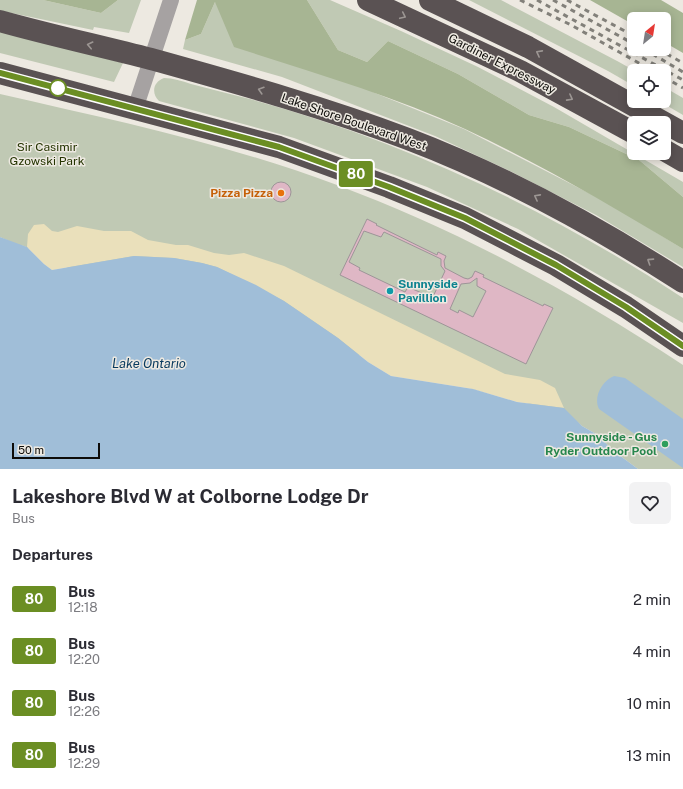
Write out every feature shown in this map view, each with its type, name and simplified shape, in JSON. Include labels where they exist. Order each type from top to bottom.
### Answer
[{"type":"highway","name":"Gardiner Expressway","points":[[368,0],[520,71],[627,129]]},
{"type":"highway","points":[[430,0],[528,47],[683,133]]},
{"type":"highway","name":"Lake Shore Boulevard West","points":[[0,21],[56,37],[150,59],[308,104],[407,138],[454,157],[523,189],[629,247],[683,282]]},
{"type":"highway","points":[[0,73],[279,147],[370,179],[465,218],[556,265],[626,307],[683,346]]},
{"type":"highway","points":[[671,154],[683,162]]},
{"type":"street","points":[[135,109],[150,59],[171,0]]},
{"type":"green space","points":[[0,0],[43,0],[101,13],[118,0],[141,0],[129,33],[94,27],[93,30],[0,11]]},
{"type":"green space","points":[[43,0],[118,0],[101,13]]},
{"type":"green space","points":[[197,0],[307,0],[338,50],[367,62],[388,41],[458,74],[529,115],[569,127],[627,154],[627,160],[639,160],[683,197],[683,249],[576,186],[521,156],[465,129],[409,105],[234,47],[215,2],[201,34],[185,40]]},
{"type":"green space","points":[[307,0],[330,0],[478,67],[554,107],[627,149],[627,154],[569,127],[529,115],[458,74],[388,41],[367,62],[338,50]]},
{"type":"green space","points":[[469,0],[501,0],[627,66],[627,82]]},
{"type":"green space","points":[[590,0],[661,0],[683,13],[683,53],[671,46],[671,12],[627,12],[627,21]]},
{"type":"green space","points":[[215,2],[375,93],[464,129],[610,204],[683,249],[683,267],[596,215],[512,172],[435,136],[282,77],[183,49],[185,40],[201,34]]},
{"type":"green space","points":[[0,30],[123,63],[114,82],[0,53]]},
{"type":"green space","points":[[164,78],[178,80],[304,115],[361,134],[472,180],[580,235],[683,298],[683,323],[518,229],[427,187],[294,138],[159,101],[156,98],[154,88],[157,82]]},
{"type":"green space","points":[[671,91],[683,98],[683,115],[671,108]]},
{"type":"green space","name":"Sir Casimir Gzowski Park","points":[[0,94],[170,134],[296,170],[428,222],[515,265],[642,338],[683,365],[683,469],[638,469],[615,452],[596,434],[582,426],[568,414],[473,389],[68,268],[24,246],[0,237]]},
{"type":"green space","points":[[639,160],[645,160],[683,182],[683,197]]},
{"type":"sand","points":[[44,224],[52,231],[58,232],[77,226],[104,231],[131,231],[148,240],[176,245],[188,245],[214,253],[229,255],[244,253],[284,266],[505,374],[540,380],[555,388],[564,408],[517,402],[473,389],[391,376],[368,362],[338,338],[284,301],[217,267],[174,258],[134,256],[52,270],[27,247],[28,234],[34,225]]},
{"type":"water","name":"Lake Ontario","points":[[0,237],[27,247],[52,270],[134,256],[174,258],[217,267],[256,285],[284,301],[338,338],[368,362],[391,376],[473,389],[517,402],[564,408],[582,426],[596,434],[615,452],[638,469],[0,469]]},
{"type":"water","name":"Sunnyside - Gus Ryder Outdoor Pool","points":[[614,376],[625,378],[683,419],[683,468],[599,409],[597,399],[602,385]]},
{"type":"building","name":"Pizza Pizza","points":[[277,182],[285,182],[291,188],[291,196],[285,202],[277,202],[271,196],[271,188]]},
{"type":"building","name":"Sunnyside Pavillion","points":[[367,219],[377,224],[376,225],[437,255],[438,252],[446,256],[444,261],[445,268],[464,278],[468,279],[472,277],[475,271],[484,275],[483,277],[543,306],[544,304],[553,308],[526,364],[340,275]],"holes":[[[364,231],[381,237],[384,232],[441,259],[441,266],[445,271],[431,301],[422,297],[424,294],[408,287],[405,292],[359,270],[360,268],[349,262]],[[477,278],[477,286],[486,291],[473,317],[459,310],[458,313],[450,309],[461,284],[470,283]]]},
{"type":"railway","points":[[520,0],[571,25],[641,64]]},
{"type":"railway","points":[[537,0],[683,80]]},
{"type":"railway","points":[[553,0],[627,40]]},
{"type":"railway","points":[[567,0],[627,32]]},
{"type":"railway","points":[[656,56],[683,72]]},
{"type":"railway","points":[[670,56],[683,63]]},
{"type":"railway","points":[[671,81],[683,88]]},
{"type":"bus line","name":"80","points":[[0,73],[279,147],[350,171],[465,218],[556,265],[626,307],[683,346]]},
{"type":"place","name":"Pizza Pizza","points":[[281,193]]},
{"type":"place","name":"Sunnyside Pavillion","points":[[390,291]]},
{"type":"place","name":"Sunnyside - Gus Ryder Outdoor Pool","points":[[665,444]]}]
